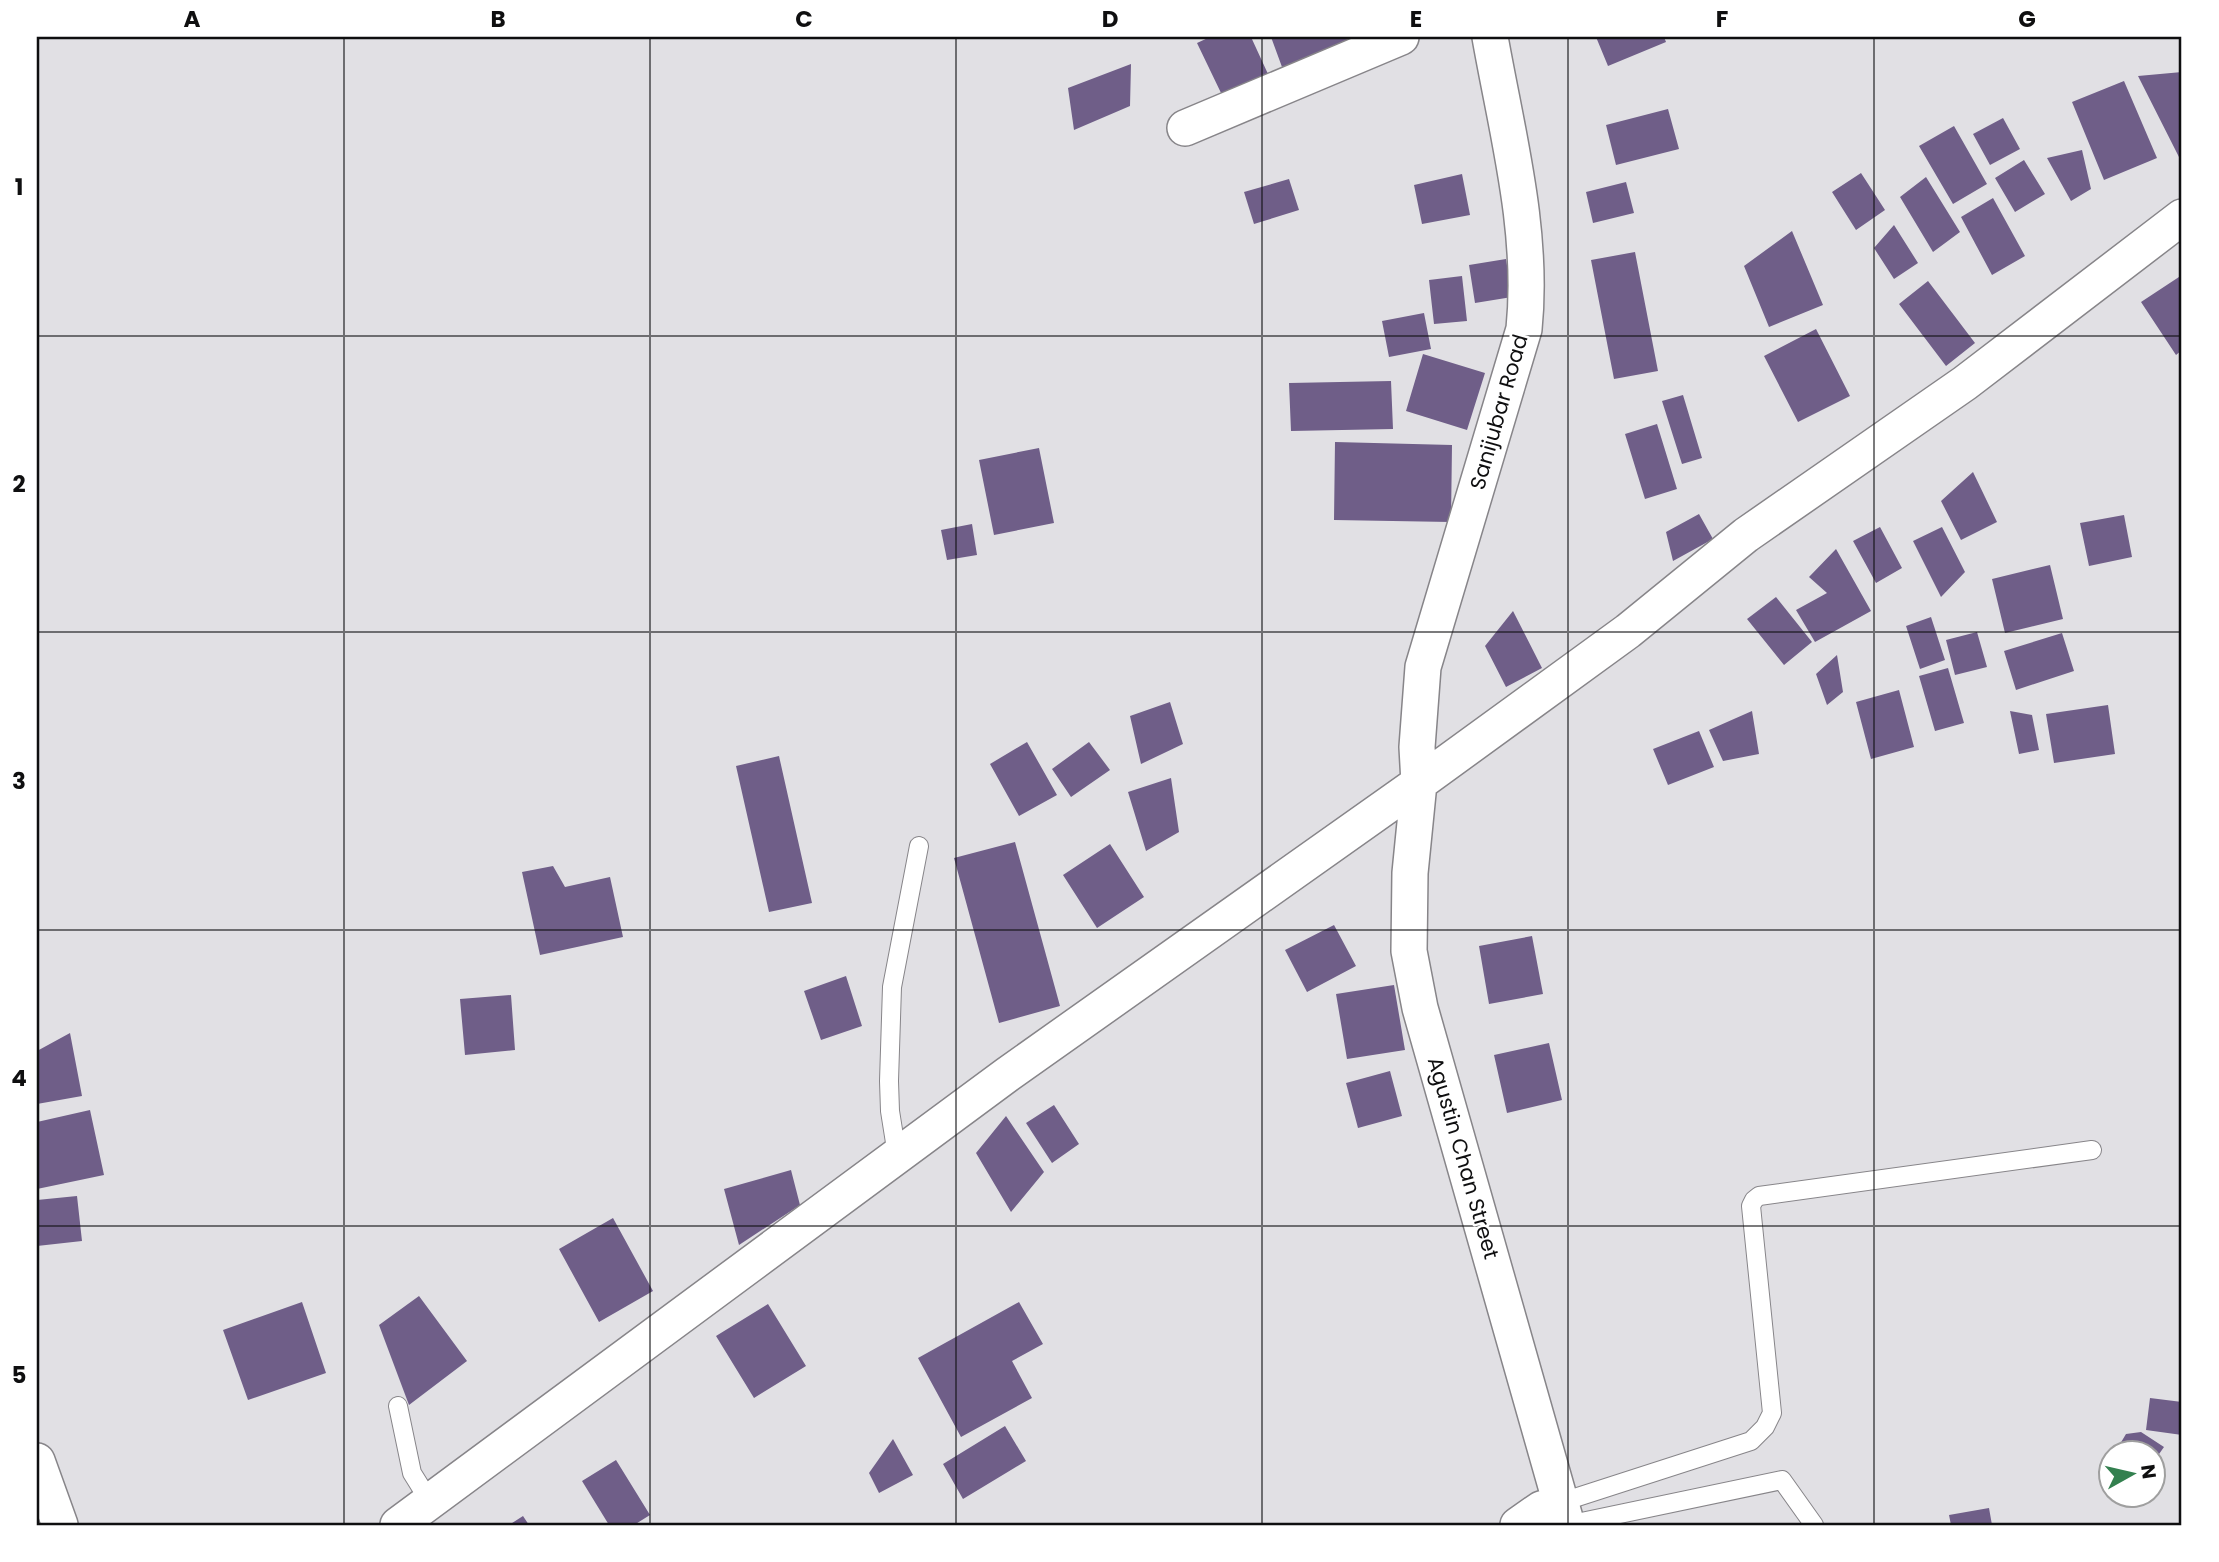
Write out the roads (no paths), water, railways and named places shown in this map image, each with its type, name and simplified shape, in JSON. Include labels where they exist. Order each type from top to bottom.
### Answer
[{"type":"street","points":[[1185,128],[1401,37]]},
{"type":"street","name":"Sanijubar Road","points":[[1419,783],[1417,747],[1423,667],[1524,329],[1528,292],[1522,216],[1490,37]]},
{"type":"street","points":[[398,1525],[1008,1074],[1419,783],[1628,631],[1746,535],[1965,383],[2182,216]]},
{"type":"street","name":"Agustin Chan Street","points":[[1419,783],[1410,873],[1409,951],[1415,985],[1565,1518]]},
{"type":"street","points":[[37,1461],[60,1525]]},
{"type":"street","points":[[1518,1525],[1541,1510],[1565,1518]]},
{"type":"lane","points":[[897,1155],[890,1111],[889,1081],[892,987],[919,846]]},
{"type":"lane","points":[[1565,1518],[1751,1441],[1765,1427],[1772,1413],[1751,1206],[1759,1196],[2092,1150]]},
{"type":"lane","points":[[398,1406],[412,1472],[430,1502]]},
{"type":"lane","points":[[1565,1518],[1782,1480],[1814,1525]]}]
